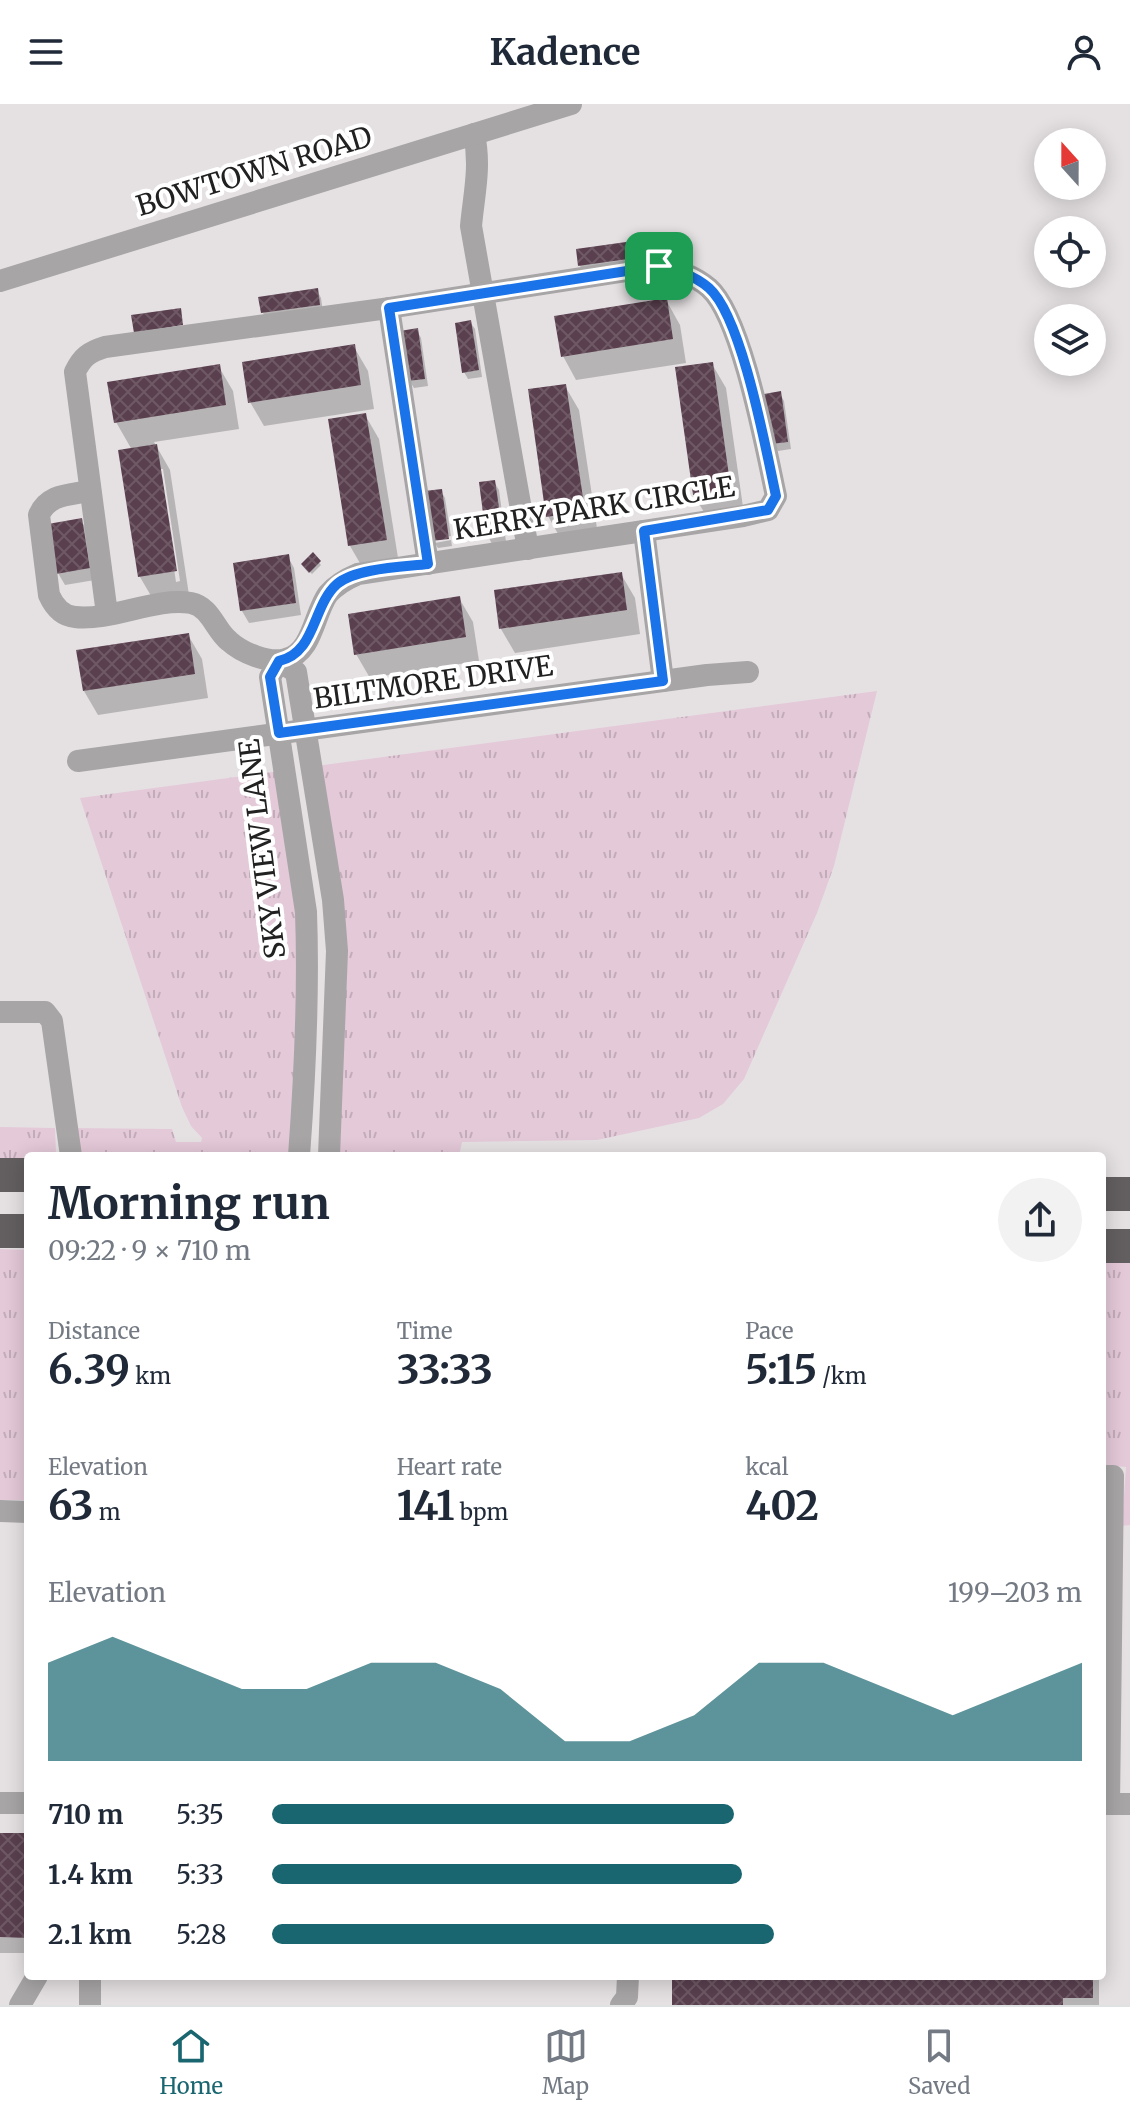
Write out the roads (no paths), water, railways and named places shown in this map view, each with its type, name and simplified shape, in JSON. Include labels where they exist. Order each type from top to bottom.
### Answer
[{"type":"highway","points":[[0,1175],[24,1175]]},
{"type":"highway","points":[[1106,1194],[1130,1194]]},
{"type":"highway","points":[[0,1231],[24,1231]]},
{"type":"highway","points":[[1106,1246],[1130,1246]]},
{"type":"street","name":"BOWTOWN ROAD","points":[[0,281],[571,104]]},
{"type":"street","points":[[474,134],[479,156],[479,177],[471,226],[528,549]]},
{"type":"street","name":"KERRY PARK CIRCLE","points":[[107,614],[75,372],[80,360],[89,352],[105,347],[389,308],[659,266],[682,271],[710,289],[730,320],[746,371],[776,496],[768,510],[358,574],[339,583],[326,597],[306,642],[291,658],[279,661]]},
{"type":"street","points":[[389,308],[428,564]]},
{"type":"street","points":[[89,491],[54,497],[43,505],[39,515],[49,595],[55,607],[74,618],[193,603],[203,608],[228,641],[261,658],[279,661]]},
{"type":"street","points":[[644,531],[663,681]]},
{"type":"street","name":"SKY VIEW LANE","points":[[299,1152],[304,1089],[306,912],[270,677],[279,661],[296,672],[333,900],[337,951],[329,1152]]},
{"type":"street","name":"BILTMORE DRIVE","points":[[78,761],[748,672]]},
{"type":"street","points":[[0,1012],[45,1012],[52,1021],[70,1152]]},
{"type":"street","points":[[1106,1476],[1113,1476],[1114,1804]]},
{"type":"street","points":[[0,1511],[24,1512]]},
{"type":"street","points":[[0,1803],[24,1803]]},
{"type":"street","points":[[20,2005],[35,1980]]},
{"type":"street","points":[[90,1980],[90,2005]]},
{"type":"street","points":[[621,2005],[627,1997],[628,1980]]}]
